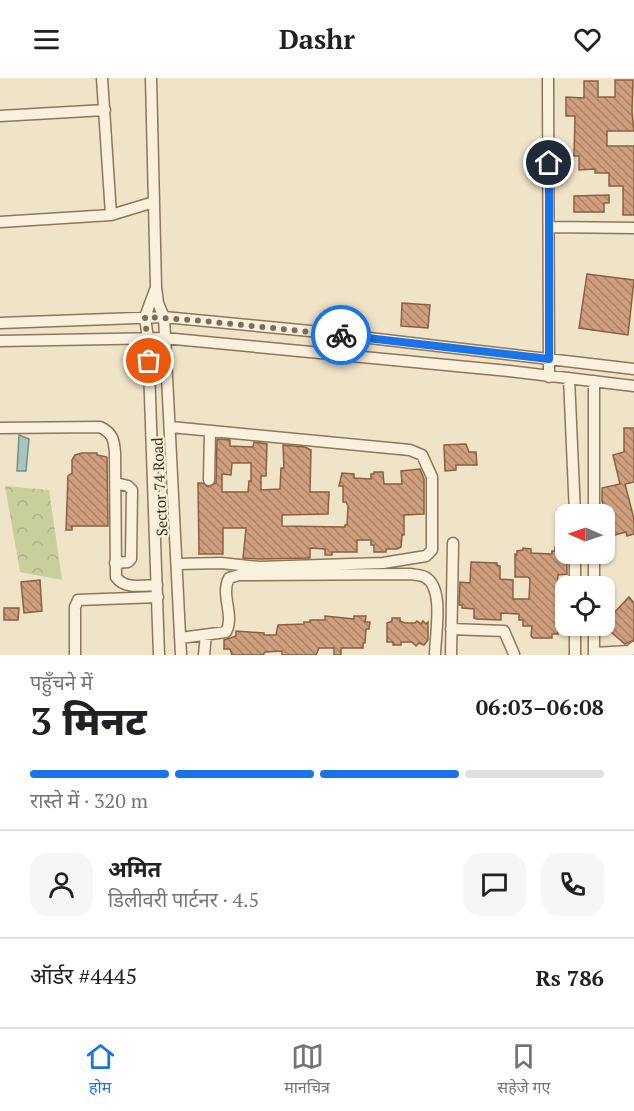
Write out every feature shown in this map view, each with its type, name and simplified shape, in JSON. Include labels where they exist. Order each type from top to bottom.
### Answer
[{"type":"street","points":[[102,78],[111,214]]},
{"type":"street","points":[[145,317],[156,287],[151,78]]},
{"type":"street","points":[[548,78],[549,377]]},
{"type":"street","points":[[0,116],[105,110]]},
{"type":"street","points":[[0,222],[111,214],[154,202]]},
{"type":"street","points":[[549,227],[634,228]]},
{"type":"street","name":"Sector 74 Road","points":[[156,287],[158,303],[164,317],[181,655]]},
{"type":"street","name":"Sector 74 Road","points":[[145,317],[148,339],[159,655]]},
{"type":"street","points":[[0,323],[164,317],[310,331],[634,369]]},
{"type":"street","points":[[0,341],[164,338],[634,386]]},
{"type":"street","points":[[569,378],[575,504]]},
{"type":"street","points":[[594,381],[594,504]]},
{"type":"street","points":[[0,428],[100,427],[108,431],[113,438],[116,483],[116,577],[127,585],[157,585]]},
{"type":"street","points":[[171,427],[410,450],[422,455],[432,477],[432,550],[426,556],[383,563],[260,567],[221,563],[177,564]]},
{"type":"street","points":[[210,431],[210,480]]},
{"type":"street","points":[[115,563],[128,562],[130,559],[132,490],[128,486],[116,483]]},
{"type":"street","points":[[451,655],[453,543]]},
{"type":"street","points":[[180,638],[226,632],[230,624],[225,585],[229,578],[239,575],[411,574],[425,577],[433,585],[438,597],[435,655]]},
{"type":"street","points":[[127,585],[127,598]]},
{"type":"street","points":[[75,655],[76,602],[158,597]]},
{"type":"street","points":[[451,629],[504,631],[514,654]]},
{"type":"street","points":[[204,655],[206,635]]},
{"type":"street","points":[[575,636],[575,655]]},
{"type":"street","points":[[594,636],[594,654],[630,651],[634,647]]},
{"type":"green space","points":[[5,486],[49,490],[62,580],[20,572]]},
{"type":"water","points":[[19,435],[29,439],[26,471],[17,471]]},
{"type":"building","points":[[615,80],[633,80],[634,131],[607,131],[607,146],[634,146],[634,215],[623,215],[623,186],[609,186],[609,173],[595,173],[595,169],[579,170],[579,156],[574,156],[575,116],[566,116],[566,97],[584,98],[584,81],[598,81],[598,97],[615,97]]},
{"type":"building","points":[[609,195],[609,203],[604,203],[604,212],[574,212],[574,196]]},
{"type":"building","points":[[587,274],[634,280],[628,335],[579,328]]},
{"type":"building","points":[[402,303],[430,305],[428,328],[401,326]]},
{"type":"building","points":[[624,428],[634,428],[634,482],[625,484],[634,519],[634,534],[627,536],[626,532],[615,535],[615,504],[603,504],[602,501],[602,488],[620,484],[613,455],[624,452]]},
{"type":"building","points":[[217,439],[230,440],[230,446],[253,447],[254,442],[267,444],[266,476],[261,476],[261,490],[280,489],[281,468],[284,468],[283,445],[305,447],[311,450],[310,492],[329,492],[328,514],[282,515],[282,526],[345,527],[348,506],[346,502],[343,502],[343,486],[339,486],[342,473],[354,474],[354,478],[371,479],[371,474],[374,472],[383,472],[384,484],[402,484],[401,471],[420,469],[424,479],[424,514],[404,515],[404,535],[402,535],[401,547],[386,549],[386,552],[374,552],[371,540],[357,540],[357,552],[332,552],[332,555],[325,555],[325,549],[310,548],[310,558],[243,558],[246,528],[223,528],[223,554],[199,554],[198,483],[208,487],[216,483]],"holes":[[[232,463],[251,463],[251,481],[249,481],[248,492],[222,492],[222,474],[231,475]]]},
{"type":"building","points":[[466,444],[469,452],[476,452],[477,465],[456,465],[456,470],[445,471],[444,445]]},
{"type":"building","points":[[97,453],[97,455],[107,457],[108,526],[72,526],[72,530],[66,530],[68,476],[72,473],[72,460],[75,455]]},
{"type":"building","points":[[523,548],[531,549],[531,553],[552,554],[552,551],[555,551],[555,564],[567,564],[567,574],[555,576],[555,634],[552,634],[552,638],[533,638],[531,636],[532,626],[523,626],[523,620],[519,620],[519,614],[501,613],[501,620],[476,619],[474,609],[462,608],[462,605],[459,605],[460,582],[470,583],[471,562],[497,563],[500,566],[500,579],[513,580],[513,599],[529,599],[530,579],[515,577],[515,554],[517,555],[517,551]]},
{"type":"building","points":[[40,580],[42,611],[24,613],[21,582]]},
{"type":"building","points":[[629,597],[634,603],[634,640],[625,644],[615,635],[615,612]]},
{"type":"building","points":[[4,608],[19,608],[18,620],[4,620]]},
{"type":"building","points":[[325,616],[354,619],[354,616],[366,616],[365,622],[370,622],[369,629],[366,629],[363,648],[341,648],[341,655],[334,655],[334,648],[319,648],[316,655],[282,655],[282,651],[265,652],[263,655],[232,655],[230,649],[224,649],[224,640],[236,636],[236,631],[276,635],[278,625],[325,620]]},
{"type":"building","points":[[392,618],[400,618],[400,621],[405,623],[417,621],[421,624],[423,621],[426,624],[428,622],[428,640],[424,645],[419,643],[416,646],[412,642],[393,645],[393,642],[387,642],[387,623],[392,621]]},
{"type":"way so far","points":[[149,361],[145,317],[341,335]]},
{"type":"route","points":[[341,335],[549,359],[549,163]]}]
